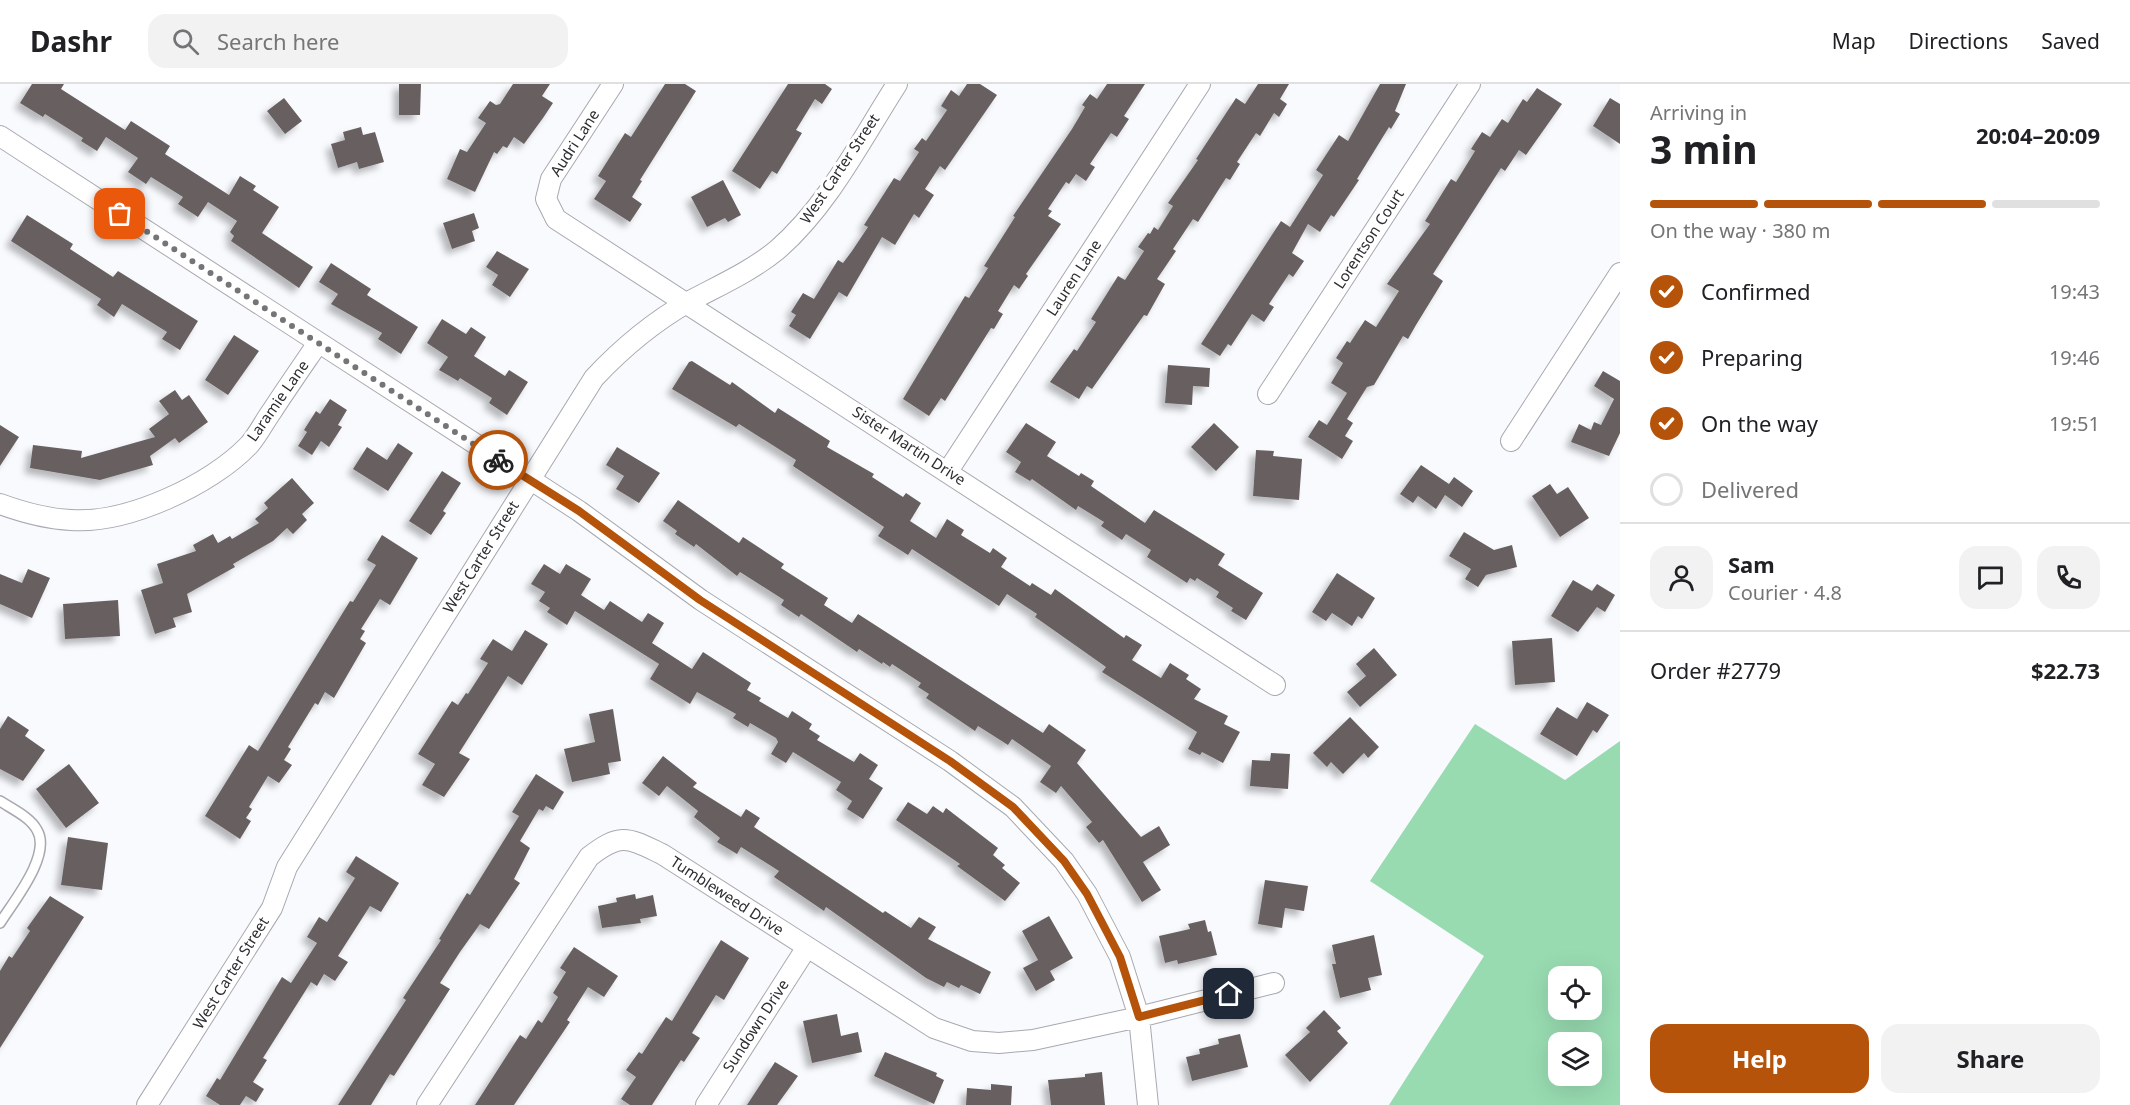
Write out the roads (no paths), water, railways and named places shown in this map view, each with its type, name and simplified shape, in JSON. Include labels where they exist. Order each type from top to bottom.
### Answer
[{"type":"street","name":"Audri Lane","points":[[547,204],[551,179],[613,84]]},
{"type":"street","name":"West Carter Street","points":[[147,1105],[272,908],[287,867],[594,378],[619,350],[642,331],[688,302],[751,269],[799,229],[819,205],[897,84]]},
{"type":"street","name":"Lauren Lane","points":[[948,471],[1200,84]]},
{"type":"street","name":"Lorentson Court","points":[[1268,394],[1470,84]]},
{"type":"street","points":[[0,136],[579,511],[700,600],[950,761],[1013,807],[1064,861],[1087,894],[1120,957],[1139,1017],[1148,1105]]},
{"type":"street","name":"Sister Martin Drive","points":[[547,204],[556,219],[688,302],[1275,685]]},
{"type":"street","points":[[1511,441],[1620,273]]},
{"type":"street","name":"Laramie Lane","points":[[0,504],[18,510],[72,520],[99,518],[155,504],[180,495],[220,471],[250,444],[318,342]]},
{"type":"street","name":"Tumbleweed Drive","points":[[428,1105],[589,857],[606,843],[630,838],[662,854],[934,1028],[972,1041],[999,1043],[1033,1040],[1139,1017],[1274,983]]},
{"type":"street","name":"Sundown Drive","points":[[706,1105],[807,947]]},
{"type":"lane","points":[[0,801],[37,828],[42,840],[39,860],[0,923]]}]
